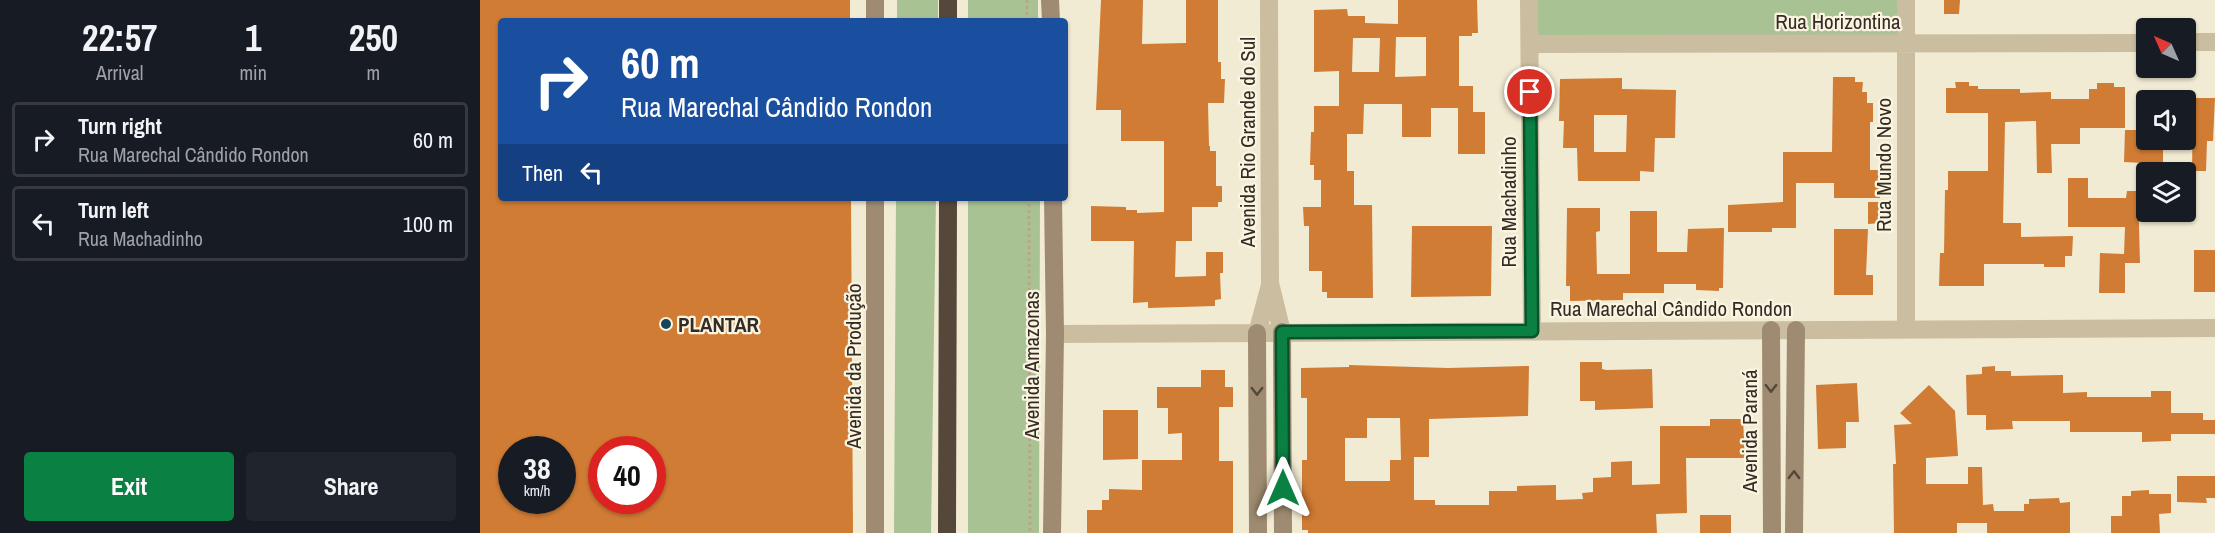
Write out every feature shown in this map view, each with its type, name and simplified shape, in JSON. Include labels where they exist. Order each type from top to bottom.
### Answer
[{"type":"highway","points":[[948,0],[948,18]]},
{"type":"highway","points":[[947,533],[948,201]]},
{"type":"street","points":[[875,0],[875,18]]},
{"type":"street","points":[[1050,0],[1051,18]]},
{"type":"street","name":"Avenida Rio Grande do Sul","points":[[1269,0],[1270,283],[1282,332],[1283,533]]},
{"type":"street","name":"Rua Machadinho","points":[[1529,0],[1532,331]]},
{"type":"street","name":"Rua Mundo Novo","points":[[1906,0],[1906,329]]},
{"type":"street","points":[[2196,42],[2215,42]]},
{"type":"street","name":"Rua Horizontina","points":[[1530,44],[2136,43]]},
{"type":"street","name":"Avenida da Produção","points":[[875,201],[875,533]]},
{"type":"street","name":"Avenida Amazonas","points":[[1052,533],[1055,333],[1053,201]]},
{"type":"street","name":"Avenida Rio Grande do Sul","points":[[1258,533],[1257,333],[1270,283]]},
{"type":"street","name":"Rua Marechal Cândido Rondon","points":[[1055,333],[2215,328]]},
{"type":"street","name":"Avenida Paraná","points":[[1771,330],[1772,533]]},
{"type":"street","points":[[1794,533],[1796,330]]},
{"type":"path","points":[[1027,0],[1027,18]]},
{"type":"path","points":[[1029,201],[1030,533]]},
{"type":"green space","points":[[897,0],[938,0],[938,18],[897,18]]},
{"type":"green space","points":[[968,0],[1038,0],[1038,18],[968,18]]},
{"type":"green space","points":[[1534,0],[1902,0],[1902,39],[1534,40]]},
{"type":"green space","points":[[896,201],[936,201],[931,533],[894,533]]},
{"type":"green space","points":[[968,201],[1040,201],[1039,533],[968,533]]},
{"type":"building","name":"PLANTAR","points":[[480,0],[850,0],[850,18],[498,18],[498,201],[851,201],[853,533],[480,533]]},
{"type":"building","points":[[1101,0],[1143,0],[1142,44],[1186,43],[1186,0],[1218,0],[1218,62],[1221,62],[1221,79],[1225,79],[1224,103],[1208,103],[1209,146],[1210,151],[1216,151],[1216,186],[1222,186],[1222,202],[1218,202],[1218,207],[1192,207],[1192,241],[1176,241],[1175,277],[1206,276],[1206,252],[1223,252],[1223,273],[1220,273],[1221,299],[1215,300],[1215,306],[1148,308],[1148,302],[1133,303],[1134,241],[1091,241],[1091,206],[1126,207],[1126,210],[1137,210],[1137,213],[1164,212],[1164,141],[1121,141],[1121,110],[1096,110]]},
{"type":"building","points":[[1398,0],[1477,0],[1478,33],[1472,33],[1472,36],[1459,36],[1459,86],[1473,86],[1473,112],[1485,112],[1485,154],[1458,154],[1458,108],[1431,108],[1431,137],[1402,137],[1402,104],[1364,104],[1363,134],[1347,134],[1347,171],[1354,171],[1354,205],[1372,205],[1373,298],[1327,298],[1327,292],[1322,292],[1322,271],[1309,271],[1309,226],[1304,226],[1303,207],[1321,207],[1321,180],[1314,180],[1314,165],[1310,165],[1314,106],[1339,106],[1339,71],[1314,72],[1314,10],[1347,9],[1348,16],[1365,16],[1365,23],[1398,24]],"holes":[[[1396,37],[1426,37],[1426,76],[1395,77]],[[1353,38],[1380,38],[1379,72],[1352,72]]]},
{"type":"building","points":[[1944,0],[1960,0],[1959,14],[1944,14]]},
{"type":"building","points":[[1833,77],[1855,77],[1855,82],[1863,82],[1862,92],[1867,92],[1867,103],[1873,103],[1873,122],[1870,122],[1870,170],[1880,170],[1880,198],[1834,198],[1834,183],[1796,183],[1796,228],[1772,228],[1772,232],[1728,232],[1728,205],[1783,202],[1783,152],[1832,152]]},
{"type":"building","points":[[1622,78],[1622,89],[1676,90],[1675,138],[1655,138],[1654,172],[1640,171],[1640,181],[1578,181],[1577,148],[1563,148],[1564,121],[1559,121],[1560,79]],"holes":[[[1594,115],[1627,115],[1626,152],[1594,152]]]},
{"type":"building","points":[[1955,82],[1969,82],[1969,86],[1978,86],[1978,89],[2020,89],[2020,93],[2051,92],[2051,99],[2089,99],[2089,89],[2097,89],[2097,83],[2114,83],[2114,87],[2125,87],[2125,128],[2080,128],[2080,144],[2051,144],[2052,173],[2037,173],[2036,121],[2005,122],[2003,223],[2021,223],[2021,237],[2073,236],[2072,256],[2065,256],[2065,267],[2044,267],[2044,264],[1984,264],[1984,286],[1939,286],[1940,253],[1944,253],[1945,190],[1948,190],[1948,171],[1988,171],[1988,113],[1946,113],[1946,88],[1956,88]]},
{"type":"building","points":[[2196,98],[2215,98],[2213,141],[2207,141],[2206,171],[2196,171],[2196,162],[2192,162],[2192,150],[2196,150]]},
{"type":"building","points":[[2125,130],[2136,130],[2136,150],[2163,150],[2163,162],[2124,162]]},
{"type":"building","points":[[2068,178],[2088,178],[2088,198],[2126,198],[2127,191],[2136,191],[2140,263],[2125,263],[2125,293],[2099,293],[2100,253],[2124,254],[2125,227],[2068,227]]},
{"type":"building","points":[[1868,202],[1881,202],[1881,223],[1868,224]]},
{"type":"building","points":[[1567,208],[1600,208],[1600,231],[1596,232],[1597,274],[1630,274],[1630,211],[1657,211],[1657,252],[1687,252],[1688,229],[1724,228],[1723,288],[1719,288],[1719,291],[1696,290],[1696,284],[1664,284],[1664,293],[1623,293],[1623,300],[1570,301],[1570,286],[1566,286]]},
{"type":"building","points":[[1412,226],[1492,226],[1491,296],[1411,297]]},
{"type":"building","points":[[1834,229],[1868,229],[1866,275],[1873,275],[1873,295],[1834,295]]},
{"type":"building","points":[[2194,250],[2215,250],[2215,292],[2194,292]]},
{"type":"building","points":[[1580,362],[1602,362],[1602,369],[1606,370],[1652,369],[1653,408],[1595,410],[1595,401],[1580,401]]},
{"type":"building","points":[[1349,365],[1448,368],[1529,366],[1528,416],[1429,419],[1429,457],[1414,457],[1414,500],[1435,500],[1435,505],[1489,505],[1489,491],[1517,491],[1517,486],[1556,485],[1556,500],[1583,499],[1582,493],[1593,492],[1593,478],[1611,477],[1611,462],[1632,461],[1632,485],[1660,484],[1660,426],[1710,426],[1710,419],[1743,419],[1745,458],[1686,458],[1687,513],[1656,514],[1657,533],[1308,533],[1308,530],[1302,530],[1302,460],[1307,460],[1307,398],[1301,398],[1301,368],[1349,367]],"holes":[[[1367,418],[1400,418],[1401,460],[1390,460],[1390,481],[1345,481],[1345,438],[1367,438]]]},
{"type":"building","points":[[1995,366],[1995,371],[2011,371],[2011,376],[2063,375],[2063,393],[2087,392],[2087,397],[2151,397],[2151,391],[2171,391],[2171,413],[2203,413],[2203,420],[2215,420],[2215,434],[2171,434],[2171,441],[2142,442],[2142,432],[2070,432],[2070,421],[2012,421],[2013,429],[1986,430],[1986,415],[1967,415],[1966,375],[1982,374],[1982,367]]},
{"type":"building","points":[[1201,370],[1225,370],[1225,387],[1233,387],[1233,407],[1219,407],[1219,461],[1233,461],[1233,533],[1087,533],[1087,510],[1102,510],[1102,500],[1109,500],[1109,489],[1142,490],[1142,460],[1182,460],[1182,433],[1168,434],[1168,408],[1157,408],[1157,387],[1201,387]]},
{"type":"building","points":[[1857,383],[1859,422],[1846,422],[1846,448],[1818,449],[1816,385]]},
{"type":"building","points":[[1929,385],[1955,411],[1958,456],[1926,458],[1926,484],[1968,484],[1968,467],[1982,467],[1983,505],[1993,504],[1994,511],[2024,511],[2024,504],[2029,504],[2029,499],[2059,498],[2060,503],[2070,502],[2070,533],[1987,533],[1987,523],[1957,523],[1957,533],[1894,533],[1893,464],[1896,464],[1894,425],[1912,424],[1900,413]]},
{"type":"building","points":[[1103,410],[1138,410],[1138,459],[1103,460]]},
{"type":"building","points":[[2177,476],[2215,476],[2215,498],[2206,498],[2207,503],[2177,502]]},
{"type":"building","points":[[2149,490],[2149,494],[2171,494],[2171,513],[2159,514],[2160,533],[2111,533],[2111,516],[2122,516],[2122,496],[2131,496],[2131,491]]},
{"type":"building","points":[[1700,515],[1731,515],[1731,533],[1700,533]]},
{"type":"place","name":"PLANTAR","points":[[666,324]]},
{"type":"route","points":[[1283,488],[1282,332],[1532,331],[1530,92]]}]
